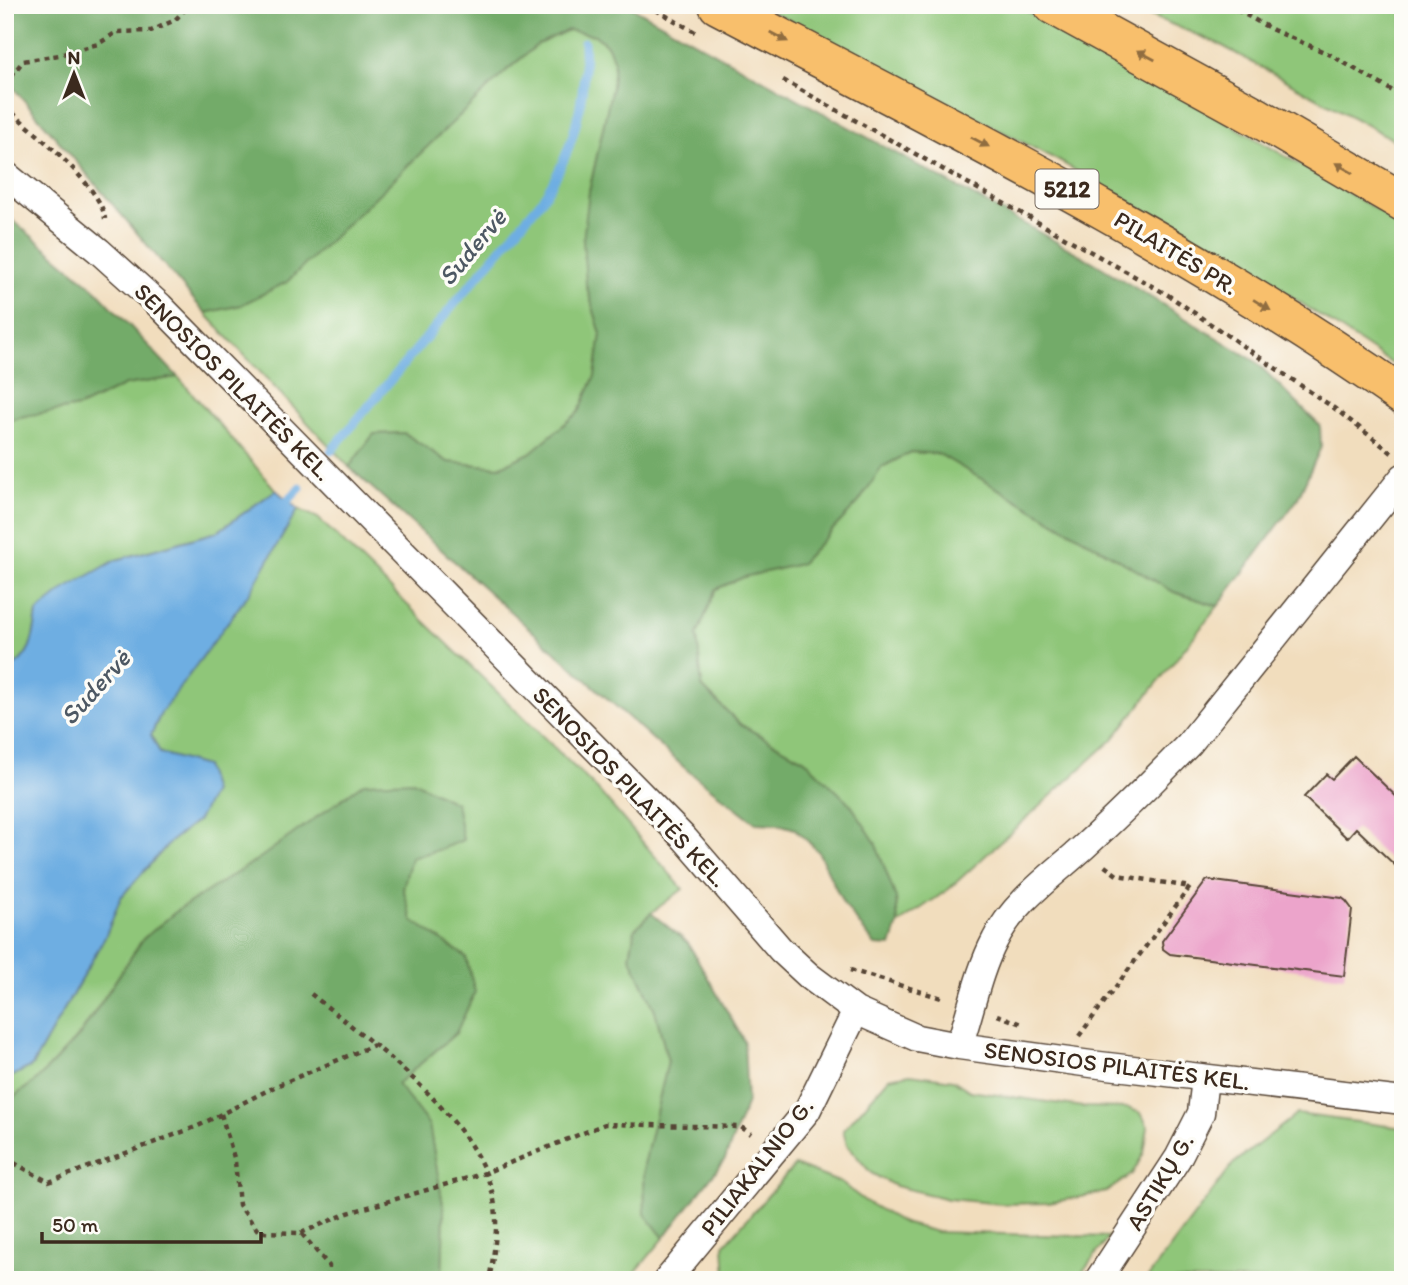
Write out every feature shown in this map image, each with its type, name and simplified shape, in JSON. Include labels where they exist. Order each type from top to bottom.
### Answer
[{"type":"main road","points":[[1053,5],[1257,117],[1403,202]]},
{"type":"main road","name":"PILAITĖS PR.","points":[[712,22],[1016,160],[1187,258],[1403,396]]},
{"type":"street","name":"SENOSIOS PILAITĖS KEL.","points":[[5,174],[99,251],[160,306],[685,839],[781,950],[809,976],[856,1010],[917,1038],[959,1046],[1403,1101]]},
{"type":"street","points":[[959,1046],[985,965],[1003,926],[1028,898],[1131,803],[1189,744],[1393,471]]},
{"type":"street","name":"PILIAKALNIO G.","points":[[667,1280],[807,1111],[856,1010]]},
{"type":"street","name":"ASTIKŲ G.","points":[[1098,1280],[1178,1158],[1201,1113],[1205,1078]]},
{"type":"path","points":[[5,84],[23,61],[59,55],[98,44],[117,32],[150,31],[175,20],[189,5]]},
{"type":"path","points":[[647,5],[712,22]]},
{"type":"path","points":[[1228,5],[1273,30],[1329,54],[1403,97]]},
{"type":"path","points":[[779,78],[1168,295],[1373,436],[1393,454],[1393,471]]},
{"type":"path","points":[[5,106],[81,176],[104,210],[107,230],[99,251]]},
{"type":"path","points":[[1075,1041],[1190,887],[1117,875],[1101,864]]},
{"type":"path","points":[[948,1000],[952,989]]},
{"type":"path","points":[[310,994],[374,1045],[438,1102],[467,1141],[485,1173],[494,1198],[497,1222],[489,1280]]},
{"type":"path","points":[[5,1158],[49,1182],[198,1126],[276,1086],[374,1045]]},
{"type":"path","points":[[221,1114],[236,1161],[239,1205],[259,1233],[302,1233],[348,1213],[485,1173],[605,1124],[741,1127],[774,1150]]},
{"type":"path","points":[[302,1233],[329,1266],[328,1280]]},
{"type":"green space","points":[[5,5],[628,5],[1093,262],[1255,361],[1320,426],[1321,447],[1297,500],[1218,606],[1174,592],[939,454],[911,452],[882,467],[858,503],[800,564],[744,577],[716,589],[697,635],[702,687],[741,725],[805,760],[851,805],[875,842],[896,898],[898,924],[891,946],[875,945],[843,903],[818,851],[795,829],[778,824],[756,823],[687,770],[349,467],[374,434],[404,433],[448,462],[499,467],[530,453],[579,412],[595,376],[601,334],[586,284],[583,240],[589,192],[612,87],[614,62],[608,46],[595,35],[568,30],[538,44],[506,71],[287,282],[241,305],[205,313],[5,78]]},
{"type":"green space","points":[[759,5],[1016,5],[1203,108],[1403,225],[1403,371],[1286,293],[1059,161]]},
{"type":"green space","points":[[1125,5],[1403,5],[1403,145],[1219,44]]},
{"type":"green space","points":[[568,30],[595,35],[608,46],[614,62],[612,87],[589,192],[586,284],[601,334],[595,376],[579,412],[530,453],[499,467],[448,462],[404,433],[374,434],[349,467],[205,313],[241,305],[538,44]]},
{"type":"green space","points":[[5,214],[94,288],[178,377],[125,385],[79,407],[19,417],[5,422]]},
{"type":"green space","points":[[178,377],[276,490],[217,532],[116,560],[37,612],[33,638],[26,654],[5,671],[5,422],[19,417],[79,407],[125,385]]},
{"type":"green space","points":[[911,452],[939,454],[1174,592],[1218,606],[1113,739],[949,889],[898,924],[896,898],[805,760],[741,725],[702,687],[697,635],[716,589],[744,577],[858,503],[882,467]]},
{"type":"green space","points":[[298,509],[318,518],[598,790],[683,889],[635,929],[630,956],[655,1010],[668,1061],[644,1165],[645,1214],[664,1238],[629,1280],[442,1280],[444,1210],[429,1126],[397,1084],[456,1033],[466,957],[412,920],[403,888],[411,857],[462,840],[257,860],[178,910],[143,939],[80,1034],[37,1080],[5,1103],[5,1080],[32,1066],[105,937],[121,897],[170,842],[198,820],[205,766],[160,753],[151,735],[161,713],[250,592]]},
{"type":"green space","points":[[413,781],[456,803],[463,840],[411,858],[403,888],[412,920],[466,957],[475,992],[456,1033],[397,1084],[429,1125],[444,1210],[442,1280],[5,1280],[5,1103],[37,1080],[80,1035],[143,939],[178,910],[257,860],[364,783]]},
{"type":"green space","points":[[651,913],[688,943],[744,1041],[747,1102],[725,1159],[664,1238],[645,1214],[644,1165],[668,1061],[655,1010],[630,956],[635,929]]},
{"type":"green space","points":[[910,1074],[953,1080],[970,1091],[1083,1107],[1128,1108],[1141,1113],[1148,1127],[1144,1153],[1132,1174],[1106,1192],[1049,1203],[1002,1204],[948,1199],[895,1186],[871,1173],[847,1145],[843,1130],[889,1078]]},
{"type":"green space","points":[[1297,1114],[1403,1128],[1403,1280],[1146,1280],[1233,1164]]},
{"type":"green space","points":[[795,1165],[841,1183],[865,1201],[903,1223],[937,1232],[1109,1237],[1076,1280],[726,1280],[724,1245]]},
{"type":"water","points":[[276,490],[298,509],[250,592],[161,713],[151,735],[160,753],[205,766],[213,792],[198,820],[170,842],[121,897],[105,937],[32,1066],[5,1080],[5,671],[26,654],[33,638],[37,612],[65,589],[116,560],[217,532]]},
{"type":"building","points":[[1354,756],[1403,803],[1403,873],[1356,828],[1347,838],[1304,797],[1326,774],[1332,779]]},
{"type":"building","points":[[1207,880],[1342,898],[1352,909],[1344,976],[1170,954],[1163,949],[1162,941]]},
{"type":"waterway","name":"Sudervė","points":[[331,451],[541,201],[562,165],[576,125],[583,84],[584,42]]},
{"type":"waterway","name":"Sudervė","points":[[282,507],[300,488]]}]
